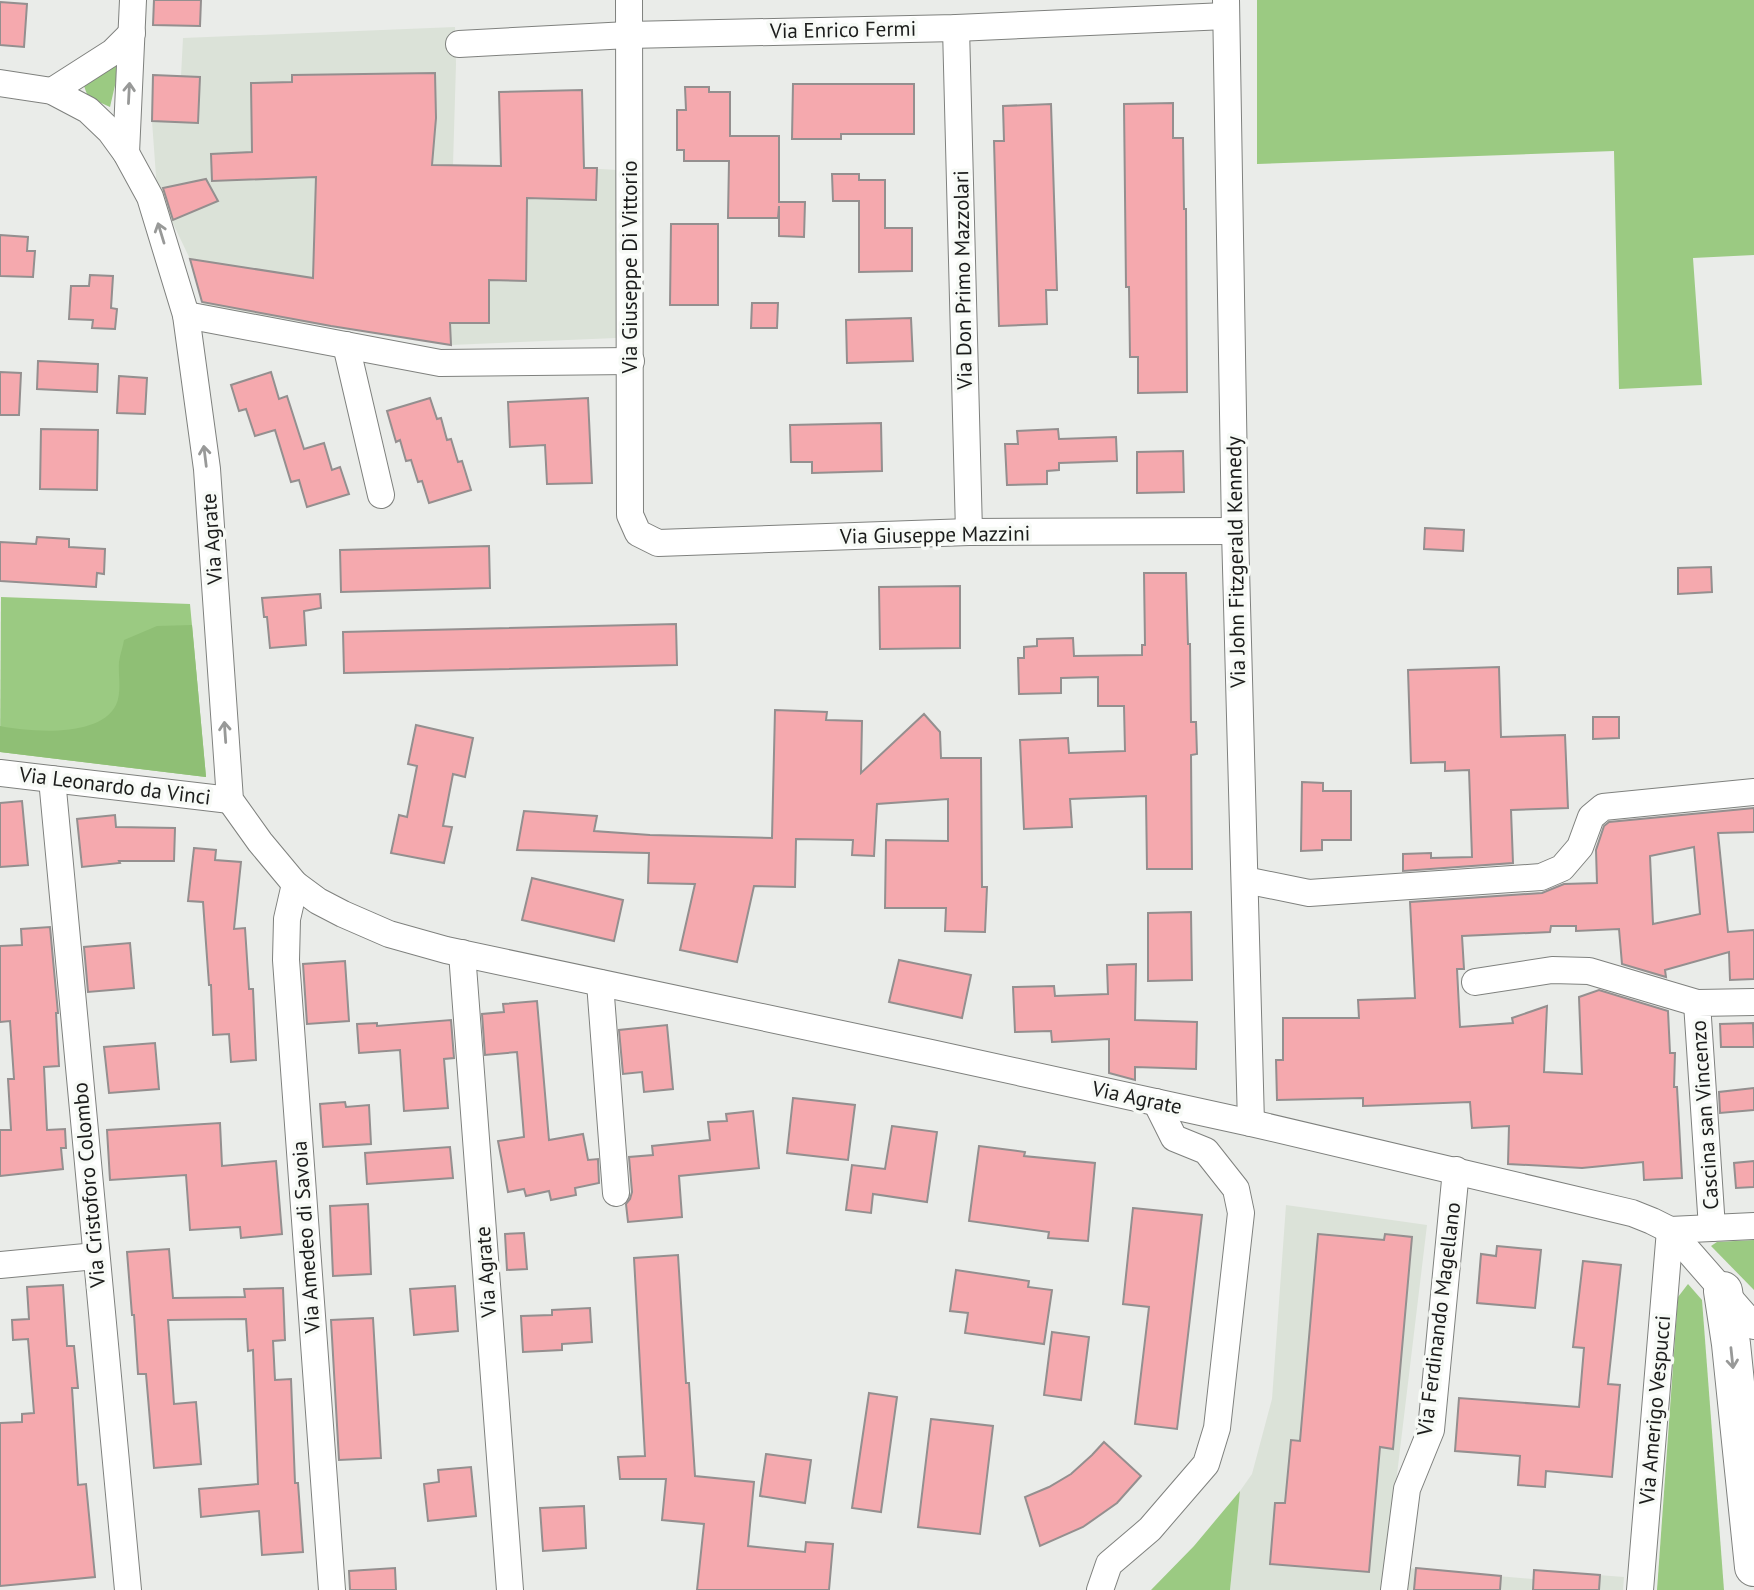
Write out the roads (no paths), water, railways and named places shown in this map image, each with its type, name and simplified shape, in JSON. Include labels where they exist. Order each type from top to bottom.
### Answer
[{"type":"highway","points":[[1723,1291],[1754,1567]]},
{"type":"street","points":[[126,153],[133,0]]},
{"type":"street","name":"Via Giuseppe Di Vittorio","points":[[629,0],[630,515],[638,533]]},
{"type":"street","name":"Via Enrico Fermi","points":[[459,44],[628,35],[956,28],[1226,8]]},
{"type":"street","name":"Via John Fitzgerald Kennedy","points":[[1226,8],[1235,531],[1251,1123]]},
{"type":"street","name":"Via Don Primo Mazzolari","points":[[956,28],[969,532]]},
{"type":"street","points":[[52,91],[113,52],[132,33]]},
{"type":"street","name":"Via Agrate","points":[[0,82],[52,91],[88,110],[110,131],[126,153],[149,197],[186,316],[206,469],[230,800],[295,884],[318,901],[356,921],[411,941],[1251,1123],[1632,1213],[1670,1230],[1754,1326]]},
{"type":"street","points":[[186,316],[440,363],[631,361]]},
{"type":"street","points":[[346,345],[381,495]]},
{"type":"street","name":"Via Giuseppe Mazzini","points":[[638,533],[658,543],[969,532],[1235,531]]},
{"type":"street","name":"Via Leonardo da Vinci","points":[[0,773],[230,800]]},
{"type":"street","name":"Via Cristoforo Colombo","points":[[52,779],[128,1590]]},
{"type":"street","points":[[1245,880],[1309,893],[1541,877],[1562,868],[1580,847],[1591,817],[1603,807],[1754,792]]},
{"type":"street","name":"Via Amedeo di Savoia","points":[[295,884],[287,919],[286,960],[332,1590]]},
{"type":"street","name":"Via Agrate","points":[[462,953],[510,1590]]},
{"type":"street","name":"Cascina san Vincenzo","points":[[1475,982],[1552,970],[1589,971],[1697,1003],[1754,1002]]},
{"type":"street","points":[[600,983],[616,1192]]},
{"type":"street","name":"Cascina san Vincenzo","points":[[1697,1003],[1713,1228]]},
{"type":"street","points":[[1100,1590],[1108,1564],[1150,1529],[1206,1464],[1217,1428],[1241,1213],[1236,1189],[1206,1151],[1174,1139],[1156,1102]]},
{"type":"street","name":"Via Ferdinando Magellano","points":[[1394,1590],[1407,1489],[1430,1430],[1455,1170]]},
{"type":"street","name":"Via Agrate","points":[[1670,1230],[1754,1226]]},
{"type":"street","name":"Via Amerigo Vespucci","points":[[1640,1590],[1670,1230]]},
{"type":"street","points":[[0,1265],[96,1256]]}]
